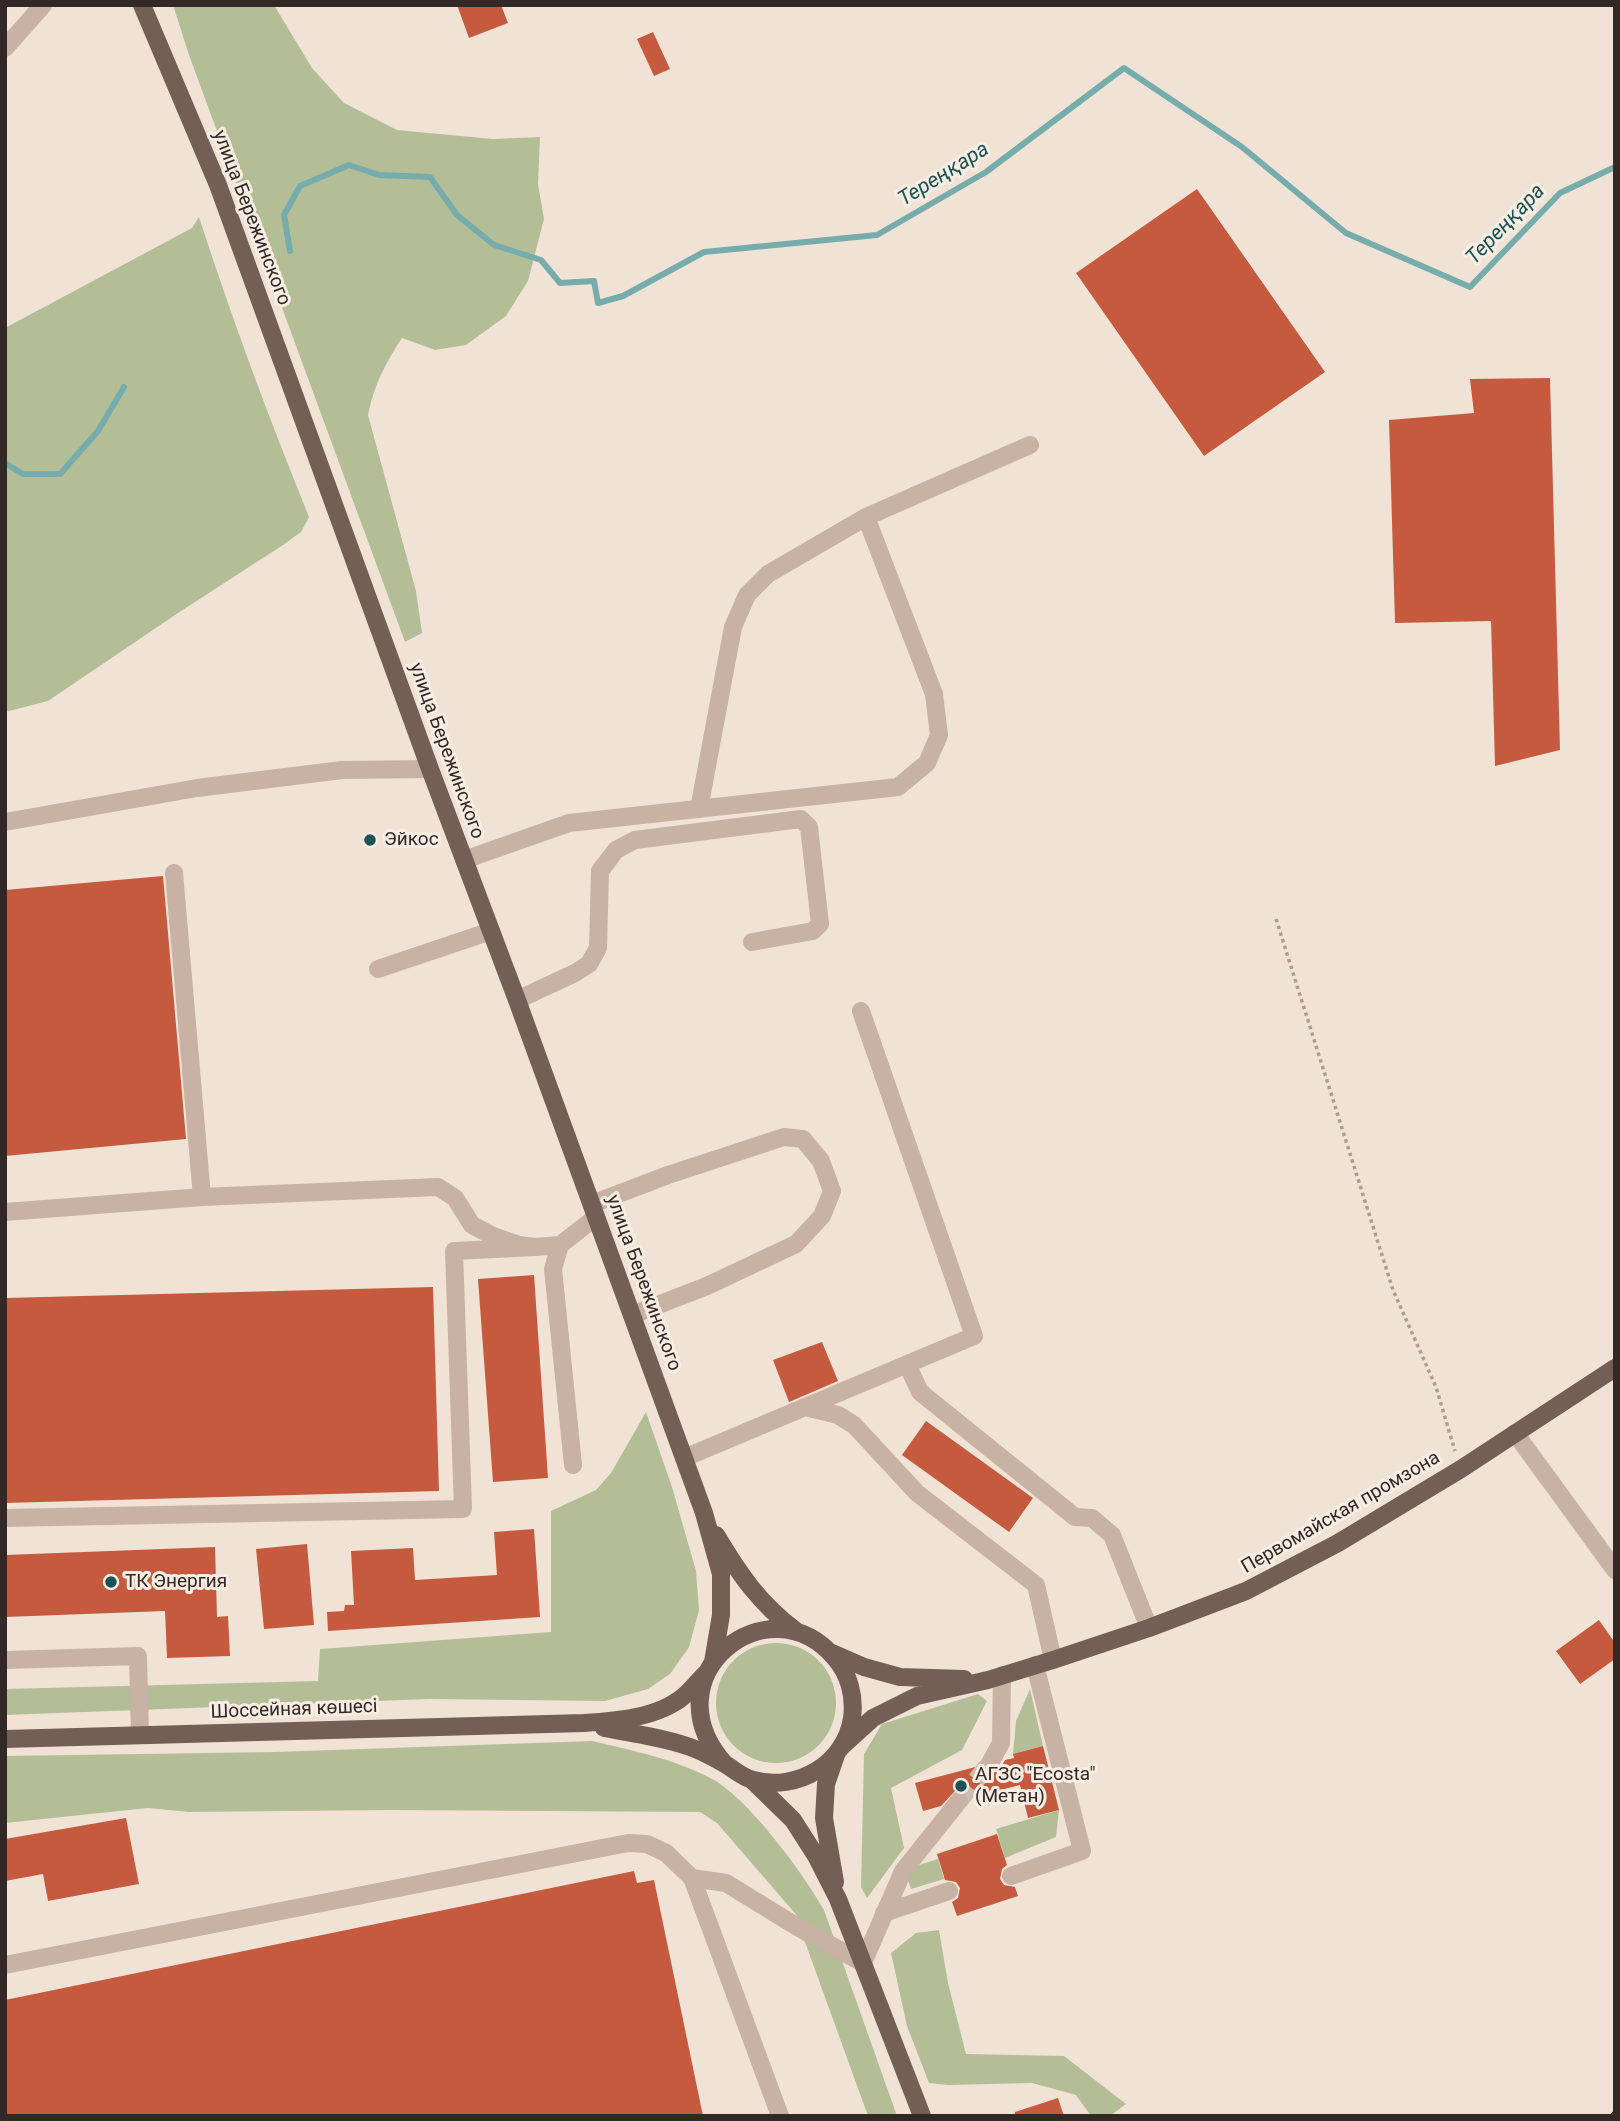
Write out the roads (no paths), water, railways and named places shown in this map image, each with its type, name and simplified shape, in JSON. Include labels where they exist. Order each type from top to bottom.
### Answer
[{"type":"main road","name":"улица Бережинского","points":[[142,5],[218,185],[429,769],[517,1000],[704,1513]]},
{"type":"main road","name":"Первомайская промзона","points":[[995,1677],[1149,1628],[1246,1591],[1338,1543],[1461,1469],[1615,1368]]},
{"type":"main road","points":[[704,1513],[752,1591],[774,1614],[830,1651],[864,1667],[900,1677],[995,1677]]},
{"type":"main road","points":[[704,1513],[721,1574],[721,1615],[710,1667],[700,1696],[700,1721],[710,1745],[725,1764]]},
{"type":"main road","points":[[584,1723],[627,1720],[653,1712],[682,1698],[733,1642],[748,1634],[782,1629],[799,1633]]},
{"type":"main road","points":[[830,1651],[846,1676],[851,1690],[852,1719],[826,1784],[824,1818],[838,1899]]},
{"type":"main road","points":[[751,1779],[785,1783],[802,1779],[818,1771],[873,1718],[917,1696],[995,1677]]},
{"type":"main road","points":[[584,1723],[688,1746],[751,1779],[793,1820],[816,1856],[838,1899],[924,2113]]},
{"type":"main road","name":"Шоссейная көшесі","points":[[5,1739],[584,1723]]},
{"type":"lane","points":[[5,48],[43,5]]},
{"type":"lane","points":[[699,809],[733,627],[747,595],[768,573],[866,517],[1030,445]]},
{"type":"lane","points":[[464,860],[569,823],[898,787],[927,763],[939,736],[934,694],[866,517]]},
{"type":"lane","points":[[5,822],[197,788],[342,770],[429,769]]},
{"type":"lane","points":[[517,1000],[589,964],[598,948],[600,871],[616,850],[635,840],[801,818],[809,827],[820,924],[813,930],[752,942]]},
{"type":"lane","points":[[174,873],[202,1197]]},
{"type":"lane","points":[[378,969],[491,931]]},
{"type":"lane","points":[[684,1458],[974,1336],[861,1011]]},
{"type":"lane","points":[[573,1465],[553,1269],[560,1245],[594,1211],[646,1183],[784,1137],[803,1139],[821,1161],[832,1191],[822,1216],[796,1244],[707,1286],[632,1315]]},
{"type":"lane","points":[[5,1212],[202,1197],[438,1187],[455,1199],[472,1225],[493,1236],[519,1245],[535,1247]]},
{"type":"lane","points":[[5,1518],[463,1510],[454,1251],[560,1245]]},
{"type":"lane","points":[[907,1364],[920,1392],[1075,1517],[1092,1518],[1112,1535],[1149,1628]]},
{"type":"lane","points":[[805,1407],[838,1415],[855,1424],[917,1493],[1036,1585],[1054,1660]]},
{"type":"lane","points":[[1514,1433],[1615,1570]]},
{"type":"lane","points":[[5,1660],[138,1656],[140,1735]]},
{"type":"lane","points":[[1011,1876],[1082,1851],[1035,1665]]},
{"type":"lane","points":[[990,1763],[1001,1743],[995,1677]]},
{"type":"lane","points":[[692,1878],[726,1883],[863,1963],[903,1871],[959,1801]]},
{"type":"lane","points":[[5,1965],[628,1843],[648,1844],[666,1853],[692,1878],[780,2116]]},
{"type":"lane","points":[[884,1913],[949,1891]]},
{"type":"waterway","name":"Тереңқара","points":[[290,251],[284,215],[300,186],[349,165],[379,175],[430,177],[457,215],[494,245],[541,260],[560,283],[594,281],[598,303],[623,296],[704,252],[877,235],[986,172],[1124,68],[1242,147],[1346,233],[1470,287],[1560,193],[1615,167]]},
{"type":"waterway","name":"Тереңқара","points":[[5,463],[23,474],[60,474],[98,431],[124,387]]},
{"type":"tunnel","points":[[959,1801],[990,1763]]},
{"type":"place","name":"Эйкос","points":[[370,840]]},
{"type":"place","name":"ТК Энергия","points":[[111,1582]]},
{"type":"place","name":"АГЗС \"Ecosta\" (Метан)","points":[[961,1786]]}]
